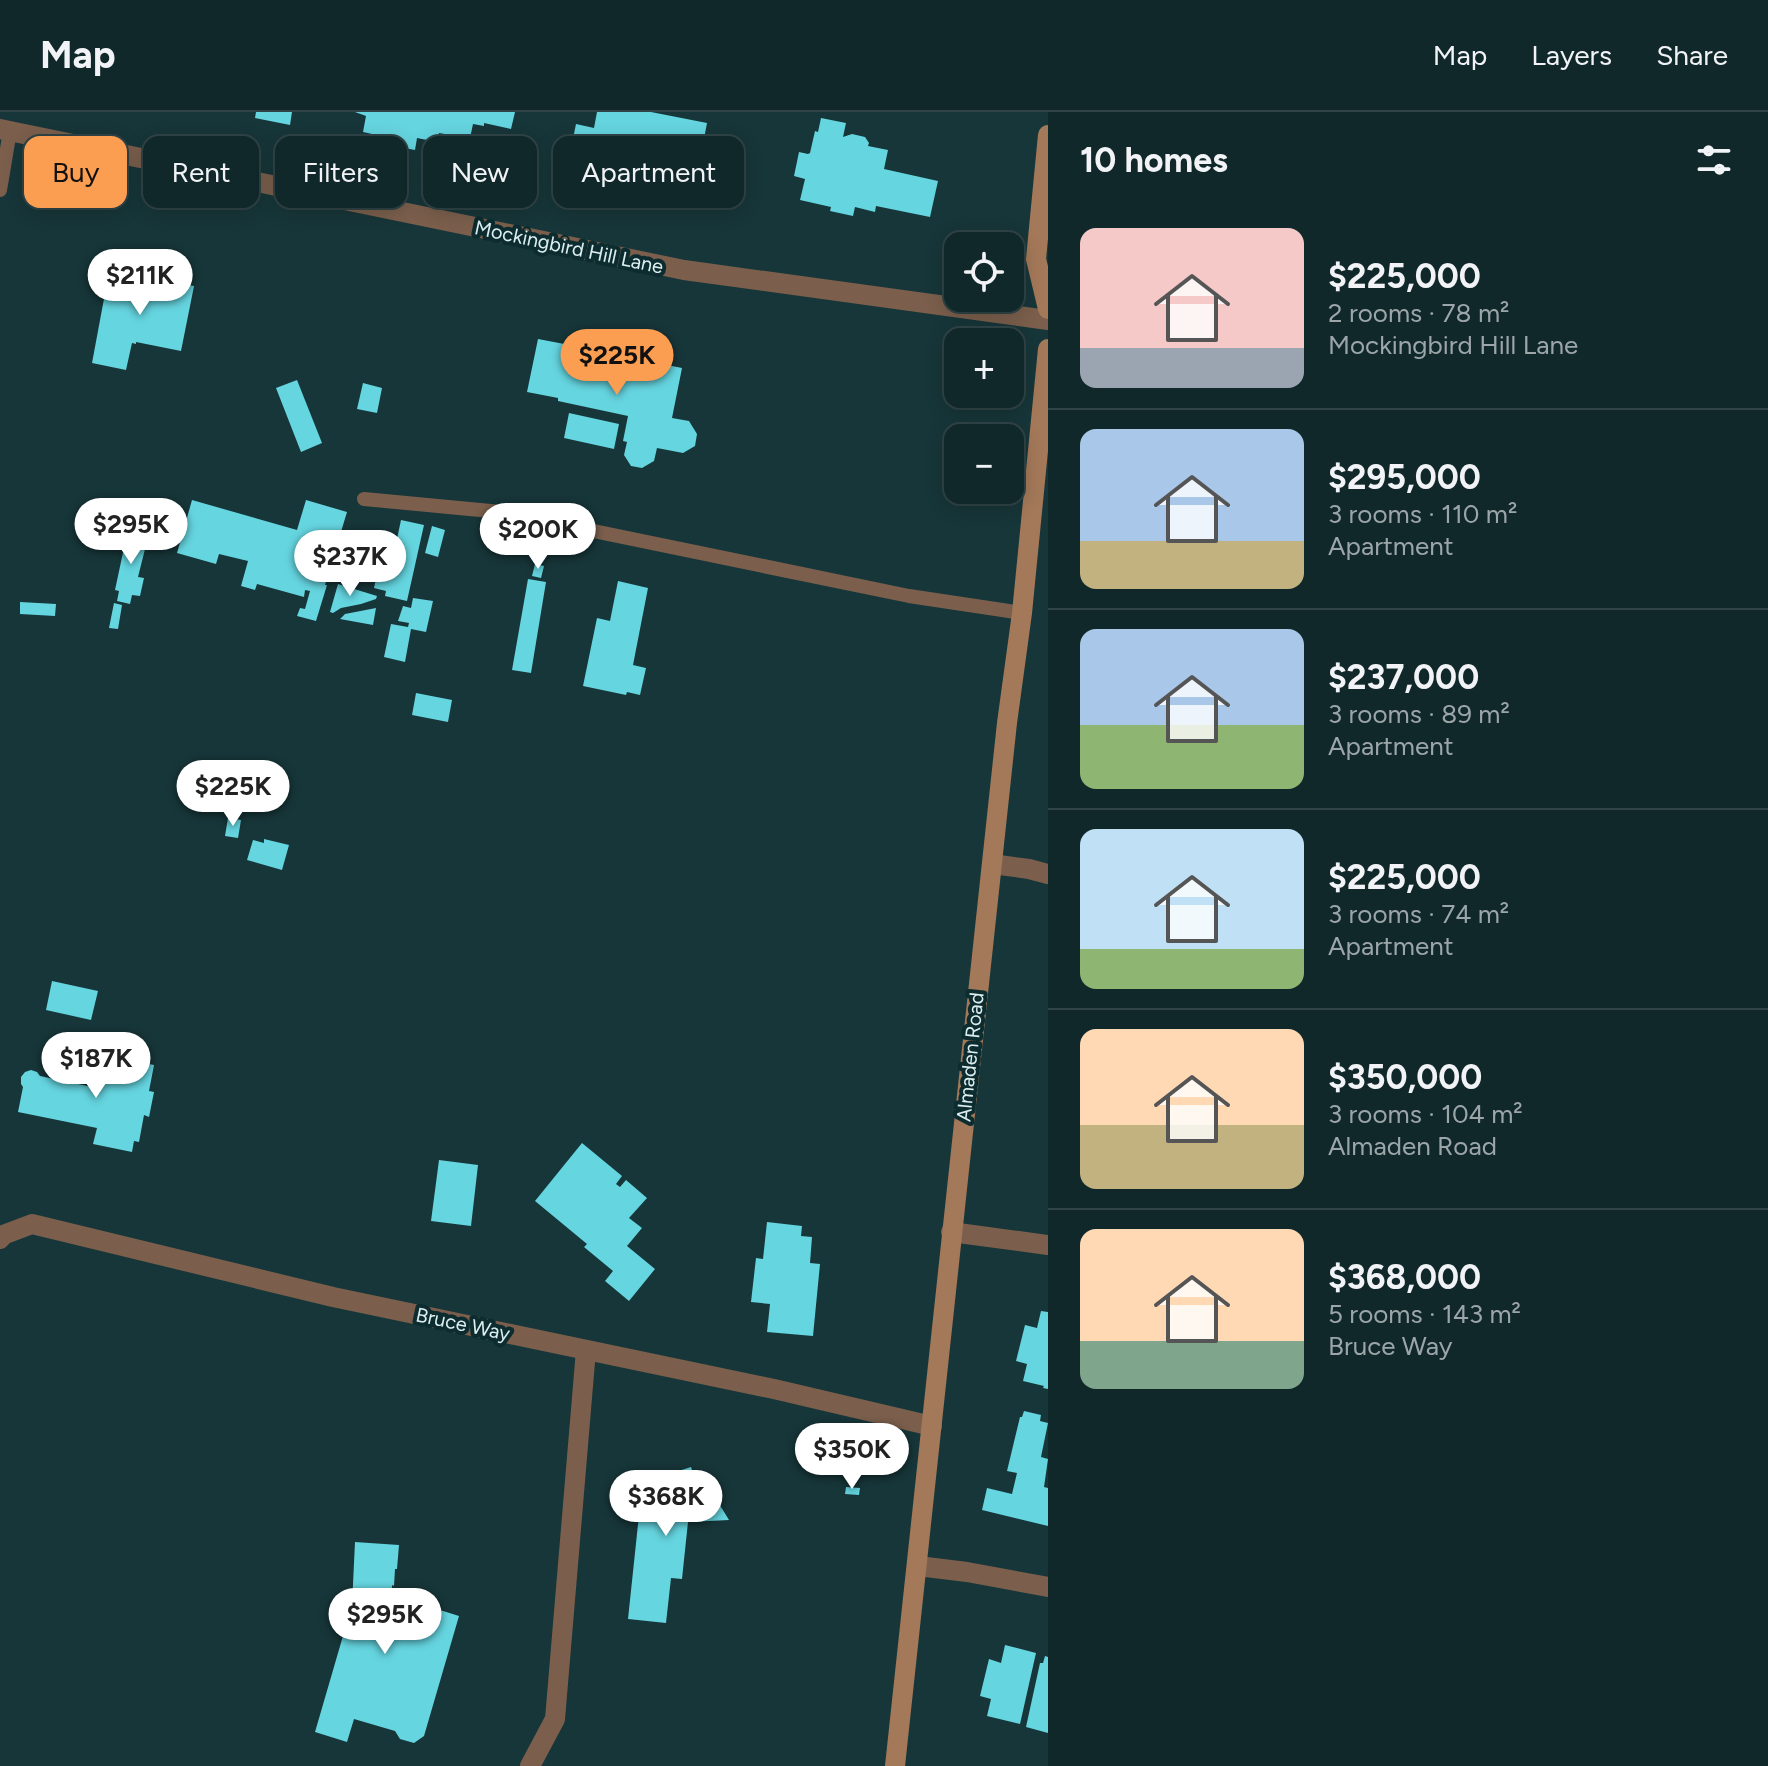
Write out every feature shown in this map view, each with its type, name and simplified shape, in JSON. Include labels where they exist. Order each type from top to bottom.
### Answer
[{"type":"street","name":"Mockingbird Hill Lane","points":[[5,130],[684,270],[1048,320]]},
{"type":"street","points":[[1048,135],[1036,259],[1048,309]]},
{"type":"street","name":"Almaden Road","points":[[895,1766],[1007,723],[1022,613],[1048,349]]},
{"type":"street","points":[[992,864],[1048,874]]},
{"type":"street","name":"Bruce Way","points":[[0,1239],[32,1224],[333,1297],[774,1389],[932,1426]]},
{"type":"street","points":[[951,1232],[1048,1245]]},
{"type":"street","points":[[530,1766],[555,1719],[586,1350]]},
{"type":"street","points":[[918,1566],[1048,1587]]},
{"type":"lane","points":[[0,190],[5,130]]},
{"type":"lane","points":[[364,499],[501,512],[909,596],[1022,613]]},
{"type":"building","points":[[256,112],[292,112],[290,125],[255,118]]},
{"type":"building","points":[[355,112],[515,112],[511,129],[484,123],[484,126],[473,124],[470,136],[439,133],[438,136],[417,138],[415,150],[407,149],[407,136],[371,136],[363,132],[366,116]]},
{"type":"building","points":[[597,112],[651,112],[707,123],[705,136],[574,136],[576,124],[594,128]]},
{"type":"building","points":[[821,118],[846,123],[843,137],[852,134],[865,137],[868,146],[888,150],[884,169],[938,181],[930,217],[876,206],[875,212],[855,207],[853,216],[800,200],[805,179],[794,176],[799,152],[810,153]]},
{"type":"building","points":[[109,272],[194,286],[181,351],[136,342],[132,343],[126,370],[92,363]]},
{"type":"building","points":[[538,339],[580,347],[578,357],[635,369],[637,359],[682,368],[672,418],[689,421],[697,434],[695,446],[683,453],[657,448],[654,461],[642,468],[631,466],[624,455],[627,442],[623,441],[628,416],[527,392]]},
{"type":"building","points":[[297,380],[322,443],[301,452],[276,388]]},
{"type":"building","points":[[363,383],[382,388],[377,413],[357,409]]},
{"type":"building","points":[[569,413],[619,424],[614,449],[564,438]]},
{"type":"building","points":[[192,500],[297,530],[306,500],[347,512],[316,621],[297,616],[300,608],[305,609],[310,591],[305,590],[304,597],[257,584],[255,590],[241,586],[248,561],[219,554],[216,564],[177,553]]},
{"type":"building","points":[[401,520],[424,525],[407,601],[385,596],[386,591],[374,588],[382,550],[394,553]]},
{"type":"building","points":[[432,526],[445,530],[438,557],[425,553]]},
{"type":"building","points":[[128,529],[149,533],[138,577],[144,578],[140,596],[132,595],[130,604],[117,601],[119,591],[115,590]]},
{"type":"building","points":[[535,564],[544,566],[541,578],[532,576]]},
{"type":"building","points":[[528,579],[546,582],[531,673],[512,670]]},
{"type":"building","points":[[618,581],[648,588],[633,665],[646,668],[640,695],[583,686],[597,618],[610,621]]},
{"type":"building","points":[[338,584],[377,596],[376,599],[330,612]]},
{"type":"building","points":[[413,598],[433,601],[426,632],[411,629],[405,662],[384,657],[391,624],[408,627],[409,623],[398,621],[403,606],[411,608]]},
{"type":"building","points":[[20,602],[56,604],[55,616],[20,614]]},
{"type":"building","points":[[114,603],[122,605],[118,629],[109,628]]},
{"type":"building","points":[[376,608],[373,625],[340,619],[345,614]]},
{"type":"building","points":[[416,693],[452,700],[448,722],[412,715]]},
{"type":"building","points":[[228,818],[241,820],[238,838],[225,836]]},
{"type":"building","points":[[264,839],[289,845],[282,870],[247,860],[253,840],[264,843]]},
{"type":"building","points":[[52,981],[98,991],[91,1020],[46,1010]]},
{"type":"building","points":[[97,1054],[154,1065],[149,1091],[154,1092],[149,1117],[144,1115],[139,1142],[134,1141],[132,1152],[93,1144],[97,1128],[18,1112],[23,1087],[21,1077],[25,1072],[31,1070],[40,1076],[97,1088],[97,1084],[91,1082]]},
{"type":"building","points":[[582,1143],[622,1176],[616,1184],[620,1187],[626,1180],[647,1198],[629,1218],[642,1228],[627,1246],[655,1269],[629,1301],[605,1281],[613,1271],[584,1247],[587,1244],[535,1201]]},
{"type":"building","points":[[439,1160],[478,1165],[471,1226],[431,1221]]},
{"type":"building","points":[[767,1222],[802,1226],[801,1236],[812,1237],[810,1263],[820,1264],[813,1336],[767,1332],[770,1304],[751,1302],[756,1258],[763,1259]]},
{"type":"building","points":[[1041,1311],[1048,1312],[1048,1389],[1023,1381],[1027,1364],[1016,1361],[1025,1325],[1037,1328]]},
{"type":"building","points":[[1024,1411],[1041,1415],[1040,1421],[1048,1423],[1041,1457],[1048,1459],[1044,1487],[1048,1488],[1048,1526],[982,1510],[987,1488],[1012,1494],[1017,1473],[1007,1471]]},
{"type":"building","points":[[691,1467],[693,1473],[699,1471],[729,1520],[688,1522],[682,1579],[671,1578],[666,1623],[628,1619],[641,1496],[638,1484]]},
{"type":"building","points":[[846,1487],[860,1488],[859,1495],[845,1494]]},
{"type":"building","points":[[355,1542],[399,1545],[391,1613],[405,1617],[406,1612],[424,1617],[426,1609],[459,1616],[424,1736],[414,1743],[400,1739],[395,1731],[354,1719],[347,1742],[315,1732],[352,1605]]},
{"type":"building","points":[[1005,1645],[1036,1653],[1020,1724],[987,1716],[991,1699],[980,1696],[989,1659],[1001,1663]]},
{"type":"building","points":[[1045,1656],[1048,1657],[1048,1733],[1026,1727],[1040,1663],[1043,1663]]}]
